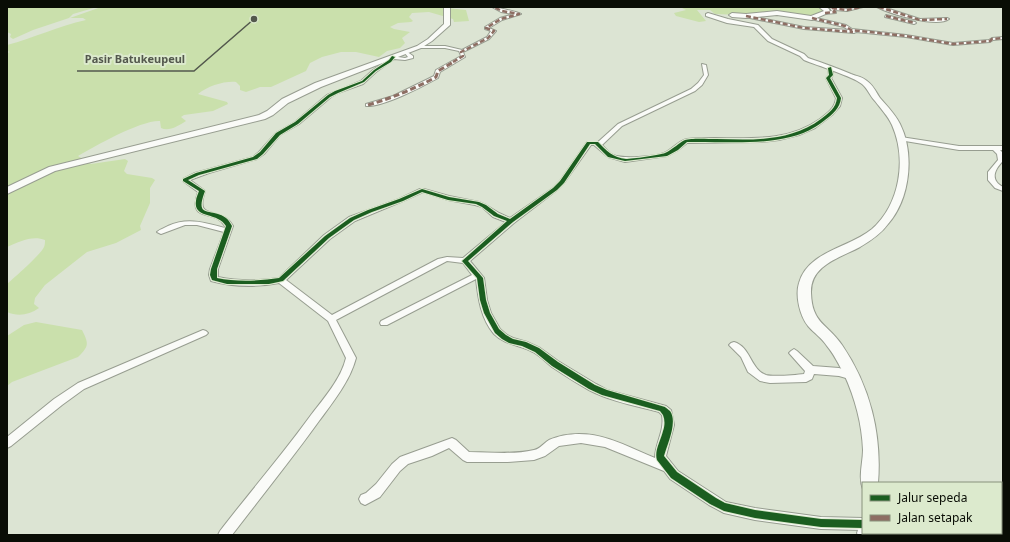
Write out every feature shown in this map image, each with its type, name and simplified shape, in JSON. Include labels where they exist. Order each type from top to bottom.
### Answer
[{"type":"street","points":[[7,191],[52,170],[262,117],[270,113],[285,101],[313,88],[419,47],[430,40],[447,25],[447,7]]},
{"type":"street","points":[[419,47],[450,48],[463,51],[491,37],[494,31],[486,28],[501,20],[520,14],[494,7]]},
{"type":"street","points":[[822,7],[827,10],[826,13]]},
{"type":"street","points":[[812,18],[826,13],[835,12],[832,8],[847,10],[861,7]]},
{"type":"street","points":[[879,7],[920,20],[944,25]]},
{"type":"street","points":[[746,16],[777,13],[812,18],[845,26],[851,30],[876,34]]},
{"type":"street","points":[[869,482],[872,466],[870,435],[866,411],[853,376],[834,345],[810,318],[806,302],[805,284],[812,268],[864,240],[885,223],[891,215],[901,193],[905,170],[901,140],[896,122],[891,114],[875,97],[868,85],[857,78],[806,59],[802,55],[770,40],[760,28],[756,26],[727,21],[708,15],[717,14],[746,16],[804,28],[906,36],[953,44],[980,43],[990,41],[992,39],[1003,38]]},
{"type":"street","points":[[886,16],[916,23],[920,20],[947,19]]},
{"type":"street","points":[[368,105],[382,102],[432,80],[436,77],[438,71],[463,56],[460,53],[463,51]]},
{"type":"street","points":[[393,58],[389,63],[374,71],[361,83],[334,93],[325,99],[299,122],[278,134],[264,151],[256,157],[186,179],[185,181],[202,191],[198,201],[200,210],[225,220],[229,226],[221,252],[213,267],[212,275],[214,279],[227,282],[269,282],[281,280],[327,237],[352,219],[401,200],[418,190],[427,190],[448,198],[477,203],[484,206],[496,215],[511,221]]},
{"type":"street","points":[[598,145],[620,125],[638,115],[693,90],[700,84],[706,75],[704,65]]},
{"type":"street","points":[[465,261],[511,221],[543,199],[559,185],[590,143],[598,145],[610,156],[629,160],[664,155],[676,149],[686,141],[769,139],[789,136],[816,126],[836,108],[839,98],[828,78],[831,74],[830,68]]},
{"type":"street","points":[[901,140],[959,148],[1003,148]]},
{"type":"street","points":[[994,148],[1000,153],[1001,160],[996,163],[991,173],[991,180],[994,185],[1003,189]]},
{"type":"street","points":[[161,232],[179,224],[186,223],[228,231]]},
{"type":"street","points":[[331,319],[441,261],[448,259],[465,261],[478,275],[487,313],[497,331],[504,337],[537,350],[555,364],[592,387],[605,393],[662,409],[667,414],[669,425],[660,457],[674,475],[713,501],[738,511],[821,523],[862,524]]},
{"type":"street","points":[[384,323],[478,275]]},
{"type":"street","points":[[224,535],[304,436],[333,394],[349,366],[351,358],[331,319],[281,280]]},
{"type":"street","points":[[7,443],[58,402],[81,386],[203,333]]},
{"type":"street","points":[[734,345],[744,355],[751,369],[763,378],[806,378],[809,376],[810,370]]},
{"type":"street","points":[[794,353],[810,370],[839,372],[853,376]]},
{"type":"street","points":[[365,499],[372,497],[401,462],[407,458],[427,453],[445,444],[452,443],[467,457],[497,458],[542,453],[556,442],[586,438],[605,443],[647,461],[667,467]]},
{"type":"green space","points":[[7,7],[97,7],[73,14],[69,18],[33,30],[13,39],[10,37],[11,34],[7,32]]},
{"type":"green space","points":[[101,7],[438,7],[466,10],[469,21],[454,22],[453,19],[429,12],[412,13],[409,17],[413,21],[398,23],[390,27],[410,32],[402,38],[405,43],[400,48],[387,51],[379,57],[356,52],[341,52],[322,57],[310,63],[306,71],[271,87],[260,87],[246,92],[240,90],[240,86],[236,82],[226,82],[216,85],[198,94],[227,102],[228,104],[213,111],[184,115],[181,117],[186,121],[170,129],[161,128],[160,121],[130,129],[78,156],[91,164],[125,159],[128,161],[124,171],[127,174],[152,178],[155,180],[150,188],[150,203],[140,226],[141,230],[116,243],[87,252],[45,285],[35,298],[34,304],[39,308],[23,314],[11,314],[7,312],[7,284],[38,255],[44,247],[45,240],[35,238],[21,241],[7,247],[7,53],[10,52],[7,51],[7,45],[66,25],[86,20],[83,18],[70,18]]},
{"type":"green space","points":[[680,7],[820,7],[824,11],[806,17],[777,12],[740,15],[715,14],[710,10],[697,10],[706,21],[699,22],[676,16],[674,13],[686,10]]},
{"type":"green space","points":[[36,322],[82,330],[87,345],[78,357],[12,382],[7,386],[7,336],[24,325]]},
{"type":"marked path","points":[[368,105],[386,100],[420,86],[436,77],[438,71],[463,56],[461,52],[488,38],[494,31],[486,28],[501,19],[519,14],[502,11],[494,7]]},
{"type":"marked path","points":[[825,13],[835,12],[832,8],[847,10],[861,7]]},
{"type":"marked path","points":[[879,7],[920,20],[947,19]]},
{"type":"marked path","points":[[746,16],[804,28],[853,32]]},
{"type":"marked path","points":[[886,16],[915,23]]},
{"type":"marked path","points":[[812,18],[845,26],[851,30],[906,36],[953,44],[990,41],[992,39],[1003,38]]},
{"type":"cycle path","points":[[393,57],[363,82],[329,96],[297,123],[278,134],[262,153],[255,158],[197,174],[185,180],[202,191],[198,201],[199,208],[202,212],[226,220],[229,226],[214,269],[214,279],[227,282],[269,282],[281,280],[327,237],[352,219],[401,200],[422,190],[448,198],[477,203],[484,206],[496,215],[511,221]]},
{"type":"cycle path","points":[[830,68],[831,75],[828,78],[839,98],[837,106],[830,114],[813,127],[797,134],[761,140],[686,141],[665,155],[625,160],[610,156],[596,143],[589,143],[562,182],[555,189],[511,221],[465,261],[480,278],[483,300],[487,313],[497,331],[504,337],[537,350],[555,364],[592,387],[605,393],[662,409],[667,413],[668,430],[660,457],[674,475],[713,501],[724,507],[755,514],[821,523],[862,524]]},
{"type":"place","name":"Pasir Batukeupeul","points":[[254,19]]}]
